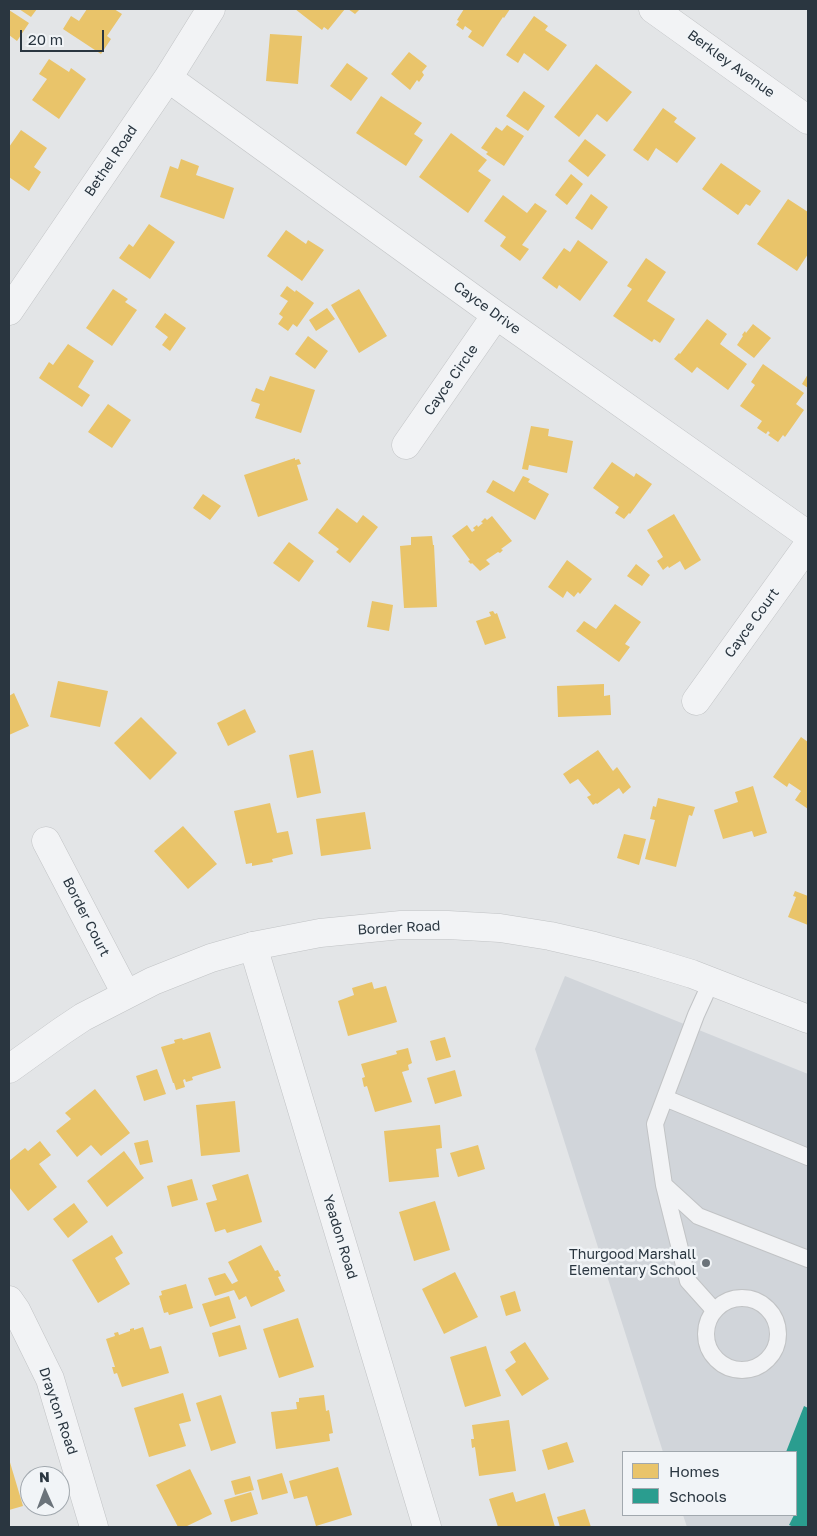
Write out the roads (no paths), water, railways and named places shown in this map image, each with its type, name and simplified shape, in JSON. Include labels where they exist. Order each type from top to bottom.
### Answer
[{"type":"street","name":"Bethel Road","points":[[9,311],[168,78],[211,9]]},
{"type":"street","name":"Berkley Avenue","points":[[653,9],[808,120]]},
{"type":"street","name":"Cayce Drive","points":[[168,78],[496,315],[808,535]]},
{"type":"street","name":"Cayce Circle","points":[[406,445],[496,315]]},
{"type":"street","name":"Cayce Court","points":[[696,701],[808,545]]},
{"type":"street","name":"Border Court","points":[[46,841],[126,994]]},
{"type":"street","name":"Border Road","points":[[9,1069],[69,1026],[126,994],[152,980],[211,958],[253,946],[320,933],[401,926],[448,925],[500,928],[550,936],[594,946],[692,974],[808,1019]]},
{"type":"street","name":"Yeadon Road","points":[[253,946],[427,1527]]},
{"type":"street","name":"Drayton Road","points":[[9,1300],[16,1310],[50,1379],[94,1527]]},
{"type":"lane","points":[[711,982],[696,1015],[655,1124],[664,1185],[688,1281],[714,1310]]},
{"type":"lane","points":[[665,1098],[808,1157]]},
{"type":"lane","points":[[664,1185],[698,1216],[808,1259]]},
{"type":"lane","points":[[739,1297],[754,1299],[766,1306],[775,1317],[779,1331],[777,1345],[770,1358],[758,1366],[745,1370],[730,1368],[718,1361],[709,1350],[705,1336],[707,1322],[714,1310],[726,1301],[739,1297]]},
{"type":"place","name":"Thurgood Marshall Elementary School","points":[[706,1263]]}]
